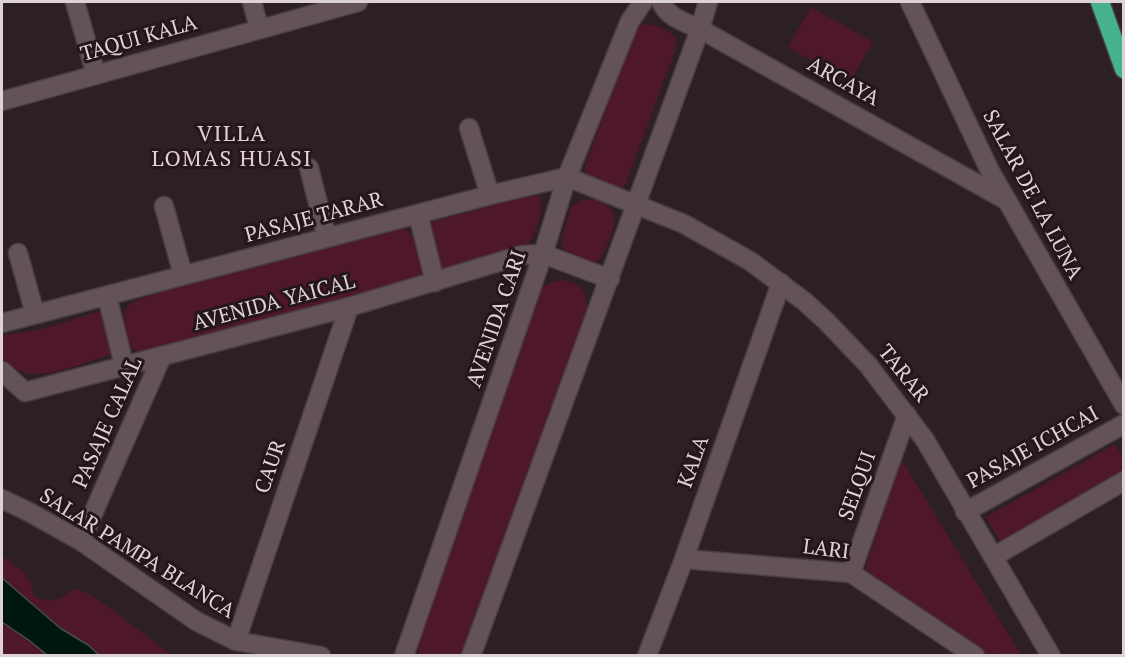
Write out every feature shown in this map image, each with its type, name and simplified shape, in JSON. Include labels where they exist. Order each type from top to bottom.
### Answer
[{"type":"highway","points":[[1100,2],[1124,69]]},
{"type":"street","points":[[75,2],[96,75]]},
{"type":"street","points":[[252,2],[259,28]]},
{"type":"street","name":"TAQUI KALA","points":[[2,101],[358,2]]},
{"type":"street","name":"AVENIDA CARI","points":[[404,656],[543,254],[567,177],[630,21],[643,2]]},
{"type":"street","name":"ARCAYA","points":[[661,2],[672,16],[700,29],[1006,200]]},
{"type":"street","points":[[471,656],[610,279],[708,2]]},
{"type":"street","name":"SALAR DE LA LUNA","points":[[910,2],[990,171],[1124,405]]},
{"type":"street","points":[[469,129],[490,195]]},
{"type":"street","points":[[309,168],[327,238]]},
{"type":"street","points":[[567,177],[635,204]]},
{"type":"street","name":"PASAJE TARAR","points":[[2,323],[490,195],[567,177]]},
{"type":"street","name":"TARAR","points":[[635,204],[684,224],[781,283],[847,342],[868,365],[925,440],[1051,656]]},
{"type":"street","points":[[164,206],[183,275]]},
{"type":"street","points":[[418,214],[435,282]]},
{"type":"street","points":[[18,253],[35,314]]},
{"type":"street","name":"AVENIDA YAICAL","points":[[2,371],[25,392],[349,307],[522,255],[543,254],[610,279]]},
{"type":"street","name":"KALA","points":[[647,656],[684,559],[781,283]]},
{"type":"street","points":[[107,296],[124,365]]},
{"type":"street","name":"CAUR","points":[[236,641],[349,307]]},
{"type":"street","name":"PASAJE CALAL","points":[[81,541],[162,356]]},
{"type":"street","name":"SELQUI","points":[[851,573],[907,415]]},
{"type":"street","name":"PASAJE ICHCAI","points":[[965,512],[1124,424]]},
{"type":"street","points":[[993,557],[1124,481]]},
{"type":"street","name":"SALAR PAMPA BLANCA","points":[[2,499],[81,541],[196,621],[236,641],[321,656]]},
{"type":"street","name":"LARI","points":[[684,559],[851,573],[975,656]]},
{"type":"shaded area","points":[[811,7],[873,42],[850,82],[788,47]]},
{"type":"shaded area","points":[[641,24],[664,29],[676,38],[675,51],[626,183],[620,191],[585,176],[585,166],[634,34]]},
{"type":"shaded area","points":[[530,195],[539,197],[541,209],[535,232],[525,249],[441,272],[429,223]]},
{"type":"shaded area","points":[[596,199],[609,207],[614,214],[614,225],[609,241],[594,264],[571,260],[562,247],[563,233],[571,207],[581,200]]},
{"type":"shaded area","points":[[404,228],[415,240],[421,252],[423,269],[419,278],[142,353],[132,349],[124,322],[128,307],[134,302],[168,290]]},
{"type":"shaded area","points":[[564,280],[580,287],[587,309],[461,655],[420,655],[418,648],[425,621],[539,291],[550,283]]},
{"type":"shaded area","points":[[101,311],[115,353],[44,374],[22,372],[2,359],[2,335],[40,329]]},
{"type":"shaded area","points":[[1115,444],[1123,458],[1123,472],[1000,542],[986,517]]},
{"type":"shaded area","points":[[901,459],[1021,655],[980,653],[865,569]]},
{"type":"shaded area","points":[[2,556],[27,577],[34,597],[56,600],[76,588],[98,599],[172,655],[2,655]]},
{"type":"shaded area","points":[[2,578],[60,628],[88,645],[99,655],[47,655],[2,622]]},
{"type":"district","name":"VILLA LOMAS HUASI","points":[[232,148]]}]
